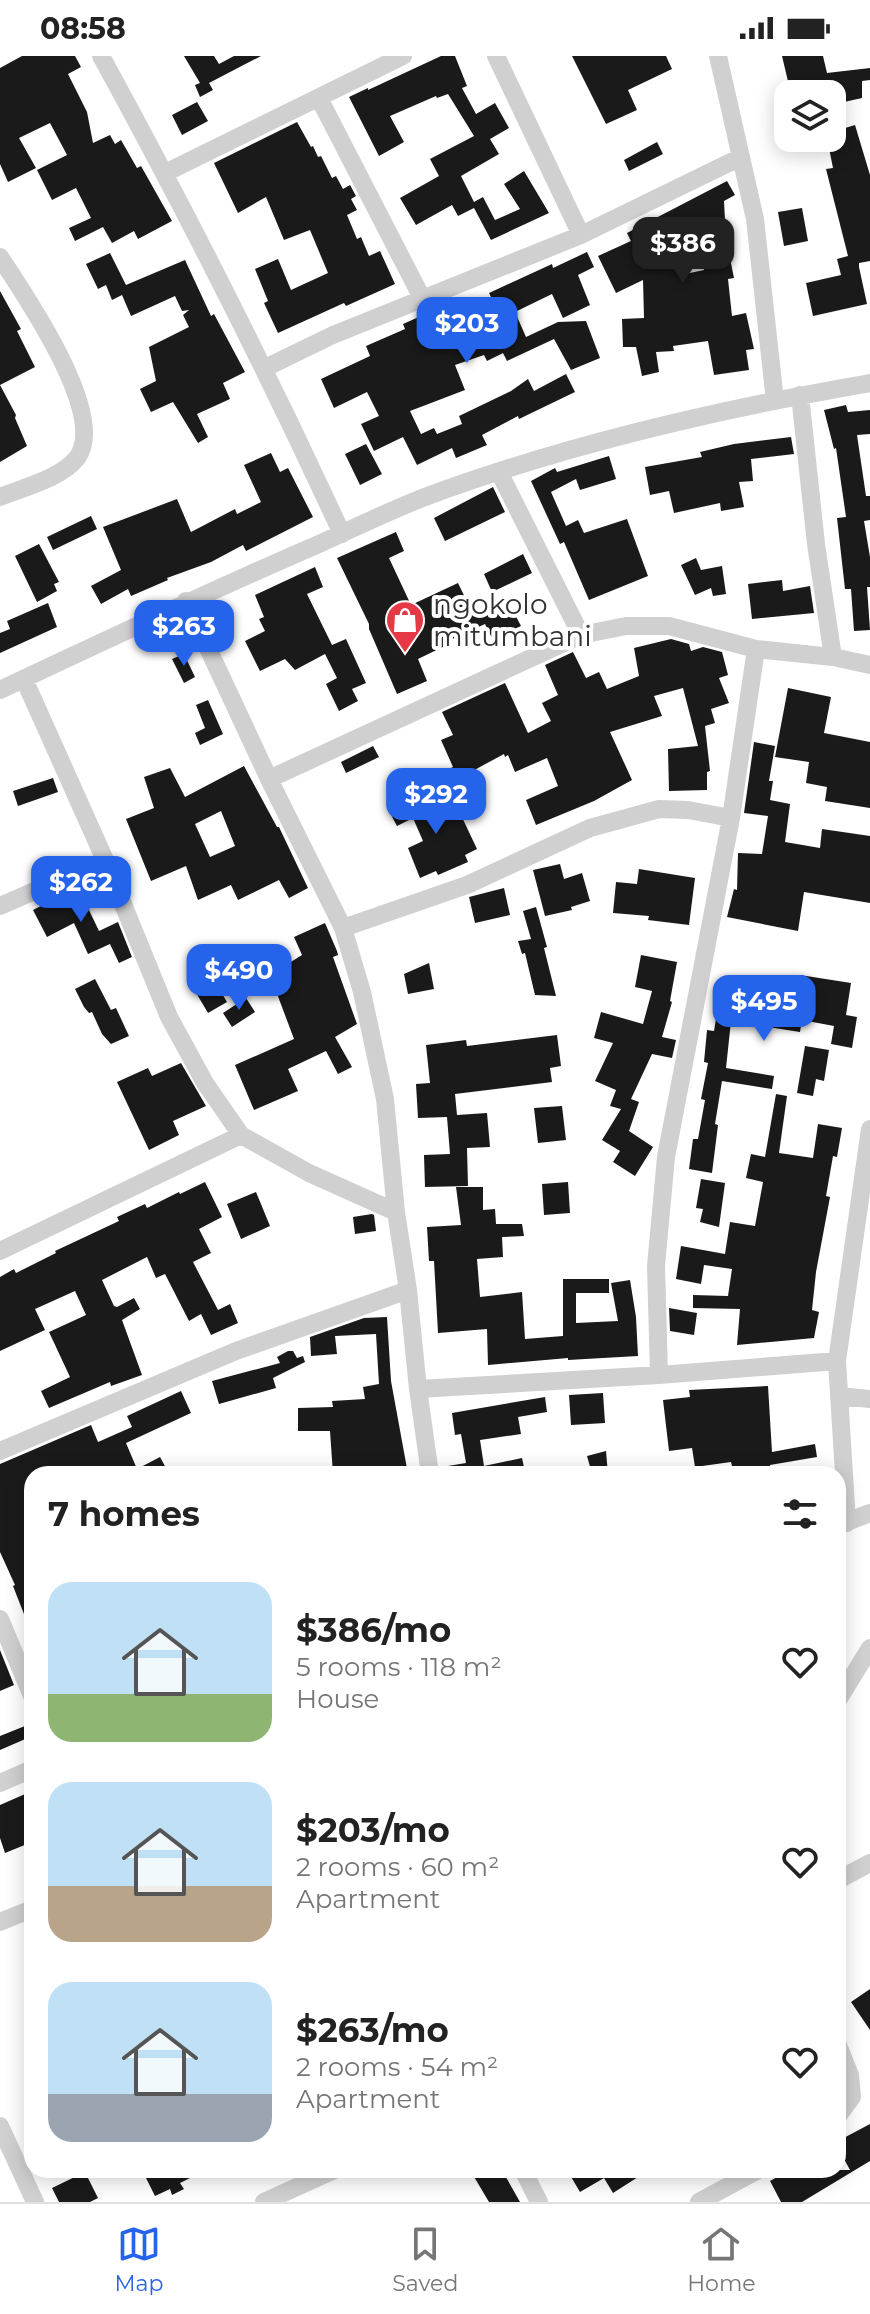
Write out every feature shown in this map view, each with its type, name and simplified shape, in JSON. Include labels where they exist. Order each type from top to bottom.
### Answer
[{"type":"street","points":[[101,56],[265,368],[342,534]]},
{"type":"street","points":[[165,173],[403,56]]},
{"type":"street","points":[[496,56],[581,235]]},
{"type":"street","points":[[718,56],[755,219],[775,401]]},
{"type":"street","points":[[319,98],[422,298]]},
{"type":"street","points":[[265,368],[333,335],[581,235],[741,157]]},
{"type":"street","points":[[0,257],[52,340],[79,402],[85,433],[78,457],[58,473],[0,497]]},
{"type":"street","points":[[0,690],[186,601],[423,498],[499,472],[639,432],[800,395],[870,383]]},
{"type":"street","points":[[800,395],[816,544],[833,657]]},
{"type":"street","points":[[499,472],[581,635]]},
{"type":"street","points":[[186,601],[343,928],[362,992],[385,1099],[396,1212],[429,1466]]},
{"type":"street","points":[[269,779],[581,635],[626,626],[669,626],[756,649],[833,657],[870,665]]},
{"type":"street","points":[[659,1375],[656,1266],[666,1157],[731,818],[756,649]]},
{"type":"street","points":[[24,679],[105,860],[169,1017],[205,1083],[241,1135],[309,1173],[396,1212]]},
{"type":"street","points":[[343,928],[467,885],[590,828],[659,809],[688,810],[731,818]]},
{"type":"street","points":[[0,906],[105,860]]},
{"type":"street","points":[[841,1466],[837,1361],[870,1129]]},
{"type":"street","points":[[0,1251],[241,1135]]},
{"type":"street","points":[[0,1451],[236,1351],[408,1290]]},
{"type":"street","points":[[418,1389],[837,1361]]},
{"type":"street","points":[[839,1396],[870,1399]]},
{"type":"street","points":[[846,1523],[870,1513]]},
{"type":"street","points":[[0,1619],[24,1677]]},
{"type":"street","points":[[846,1687],[870,1648]]},
{"type":"street","points":[[0,1783],[24,1772]]},
{"type":"street","points":[[846,1876],[870,1863]]},
{"type":"street","points":[[0,1922],[24,1912]]},
{"type":"street","points":[[846,2065],[852,2097],[846,2105]]},
{"type":"street","points":[[0,2126],[35,2202]]},
{"type":"street","points":[[264,2202],[316,2178]]},
{"type":"street","points":[[527,2178],[539,2202]]},
{"type":"street","points":[[699,2202],[743,2178]]},
{"type":"building","points":[[22,56],[75,56],[81,67],[68,74],[87,112],[93,143],[110,135],[115,144],[121,140],[137,168],[141,166],[172,221],[138,239],[134,231],[112,243],[103,227],[75,241],[69,228],[91,218],[76,188],[52,200],[37,170],[67,155],[50,123],[19,138],[36,168],[8,182],[0,164],[0,68]]},
{"type":"building","points":[[184,56],[214,56],[219,64],[234,56],[261,56],[209,83],[213,90],[200,97],[195,85],[200,83]]},
{"type":"building","points":[[441,56],[455,56],[467,86],[462,88],[476,114],[495,103],[509,128],[490,139],[499,154],[461,176],[474,202],[483,197],[495,220],[520,209],[504,184],[524,171],[549,213],[491,240],[474,208],[458,216],[452,205],[416,225],[400,198],[439,176],[430,159],[474,136],[448,94],[390,116],[404,142],[379,156],[349,97]]},
{"type":"building","points":[[572,56],[666,56],[672,69],[628,90],[637,110],[606,124]]},
{"type":"building","points":[[782,56],[823,56],[827,73],[870,68],[870,80],[862,81],[862,98],[846,102],[846,80],[788,80]]},
{"type":"building","points":[[197,102],[208,121],[182,135],[172,115]]},
{"type":"building","points":[[297,122],[332,178],[336,176],[343,189],[350,185],[356,196],[351,199],[357,210],[347,215],[357,239],[361,237],[369,256],[380,251],[395,284],[278,333],[264,303],[268,301],[255,269],[278,259],[291,290],[328,273],[310,230],[284,240],[266,197],[238,213],[214,163]]},
{"type":"building","points":[[855,125],[870,175],[870,261],[859,263],[867,304],[813,316],[806,283],[841,275],[837,259],[848,256],[826,169],[833,168],[830,152],[846,152],[846,128]]},
{"type":"building","points":[[657,142],[663,154],[629,171],[624,160]]},
{"type":"building","points":[[727,181],[735,195],[724,201],[726,239],[734,278],[728,279],[732,316],[746,313],[754,349],[746,350],[749,370],[714,375],[708,341],[673,346],[674,351],[656,352],[659,372],[642,376],[636,347],[623,347],[622,319],[644,318],[643,280],[616,293],[598,256],[631,241],[627,233]],"holes":[[[697,242],[704,270],[680,275],[671,244]]]},
{"type":"building","points":[[802,208],[808,241],[784,246],[778,212]]},
{"type":"building","points":[[587,252],[594,267],[578,275],[590,305],[563,318],[552,294],[515,312],[526,337],[558,322],[586,321],[600,358],[571,370],[554,339],[507,361],[503,353],[487,361],[484,355],[455,365],[465,390],[410,411],[421,434],[434,428],[437,434],[462,424],[459,416],[511,391],[528,379],[534,391],[566,374],[575,392],[482,435],[487,445],[456,458],[452,448],[417,465],[403,437],[374,451],[361,424],[379,416],[367,392],[334,408],[321,379],[370,356],[366,346],[405,329],[403,324],[430,312],[445,348],[476,338],[463,313],[492,299],[489,293],[552,264],[553,268]]},
{"type":"building","points":[[110,253],[126,285],[185,260],[211,316],[214,314],[245,372],[223,383],[230,399],[197,414],[208,437],[198,443],[173,402],[151,412],[140,389],[156,381],[149,347],[189,327],[183,315],[189,310],[182,311],[175,296],[131,316],[122,295],[112,300],[106,285],[98,289],[86,264]]},
{"type":"building","points":[[0,291],[21,329],[17,331],[35,367],[0,385]]},
{"type":"building","points":[[0,385],[16,415],[27,446],[0,462]]},
{"type":"building","points":[[846,405],[848,412],[870,410],[870,434],[857,435],[866,496],[870,496],[870,520],[864,521],[870,557],[870,587],[867,587],[870,630],[854,631],[851,589],[845,589],[837,518],[846,517],[836,448],[824,410]]},
{"type":"building","points":[[791,437],[794,454],[751,459],[753,481],[739,482],[744,507],[721,511],[720,503],[674,513],[669,491],[650,495],[645,467],[702,457],[700,452],[734,444]]},
{"type":"building","points":[[366,444],[382,474],[360,485],[345,454]]},
{"type":"building","points":[[271,453],[280,472],[288,468],[313,517],[246,551],[243,545],[131,596],[128,589],[101,604],[91,586],[121,570],[103,527],[177,499],[191,532],[235,509],[237,514],[261,502],[244,465]]},
{"type":"building","points":[[609,456],[616,479],[580,490],[576,479],[551,492],[566,526],[578,520],[584,533],[627,519],[648,576],[589,600],[564,542],[560,544],[531,481],[555,468],[557,472]]},
{"type":"building","points":[[493,487],[505,512],[445,541],[434,518]]},
{"type":"building","points":[[91,516],[97,529],[53,550],[47,537]]},
{"type":"building","points":[[396,532],[404,551],[389,558],[411,605],[458,583],[474,616],[507,599],[521,626],[493,640],[485,624],[448,641],[449,644],[418,659],[427,681],[397,694],[369,624],[337,558]]},
{"type":"building","points":[[39,544],[59,582],[54,584],[57,591],[37,602],[15,556]]},
{"type":"building","points":[[523,554],[532,573],[492,592],[484,574]]},
{"type":"building","points":[[696,558],[701,570],[722,566],[726,594],[713,596],[711,588],[695,595],[681,565]]},
{"type":"building","points":[[315,567],[323,587],[307,594],[332,645],[346,639],[366,683],[352,689],[358,701],[339,711],[326,684],[337,678],[325,654],[295,670],[285,659],[260,671],[245,641],[265,631],[259,619],[264,617],[255,595]]},
{"type":"building","points":[[782,580],[783,591],[810,586],[814,613],[752,619],[748,584]]},
{"type":"building","points":[[48,603],[57,627],[0,653],[0,633],[10,629],[7,621]]},
{"type":"building","points":[[671,639],[689,644],[691,651],[703,647],[722,652],[728,675],[719,678],[729,703],[711,709],[715,723],[705,726],[710,771],[707,772],[707,790],[669,791],[668,749],[698,746],[683,688],[654,696],[662,716],[610,732],[632,780],[594,801],[536,825],[526,800],[558,786],[547,758],[515,772],[508,755],[505,757],[504,754],[441,788],[435,775],[453,767],[441,740],[453,735],[442,712],[505,683],[528,733],[551,721],[542,703],[558,695],[545,665],[573,652],[586,678],[599,672],[607,689],[639,676],[634,648]]},
{"type":"building","points":[[184,654],[195,677],[184,683],[172,659]]},
{"type":"building","points":[[788,688],[831,697],[824,733],[870,742],[870,808],[825,801],[827,787],[806,783],[809,762],[775,757]]},
{"type":"building","points":[[208,700],[223,734],[200,745],[195,733],[205,728],[196,705]]},
{"type":"building","points":[[754,742],[775,746],[769,781],[773,781],[770,800],[790,804],[785,842],[820,848],[822,829],[870,836],[870,903],[804,892],[798,931],[727,917],[734,889],[737,890],[738,853],[762,854],[768,816],[744,813]]},
{"type":"building","points":[[373,746],[379,757],[346,773],[341,762]]},
{"type":"building","points":[[244,766],[279,827],[308,888],[289,898],[279,880],[238,900],[231,885],[198,900],[186,866],[151,881],[126,819],[154,808],[144,777],[170,768],[185,797]],"holes":[[[221,811],[235,846],[210,857],[195,824]]]},
{"type":"building","points":[[53,778],[58,792],[18,806],[13,791]]},
{"type":"building","points":[[437,792],[449,818],[460,813],[477,849],[465,855],[468,862],[438,875],[436,871],[420,878],[408,848],[423,841],[413,818],[397,826],[390,813]]},
{"type":"building","points":[[560,864],[564,879],[582,873],[590,901],[571,907],[572,910],[545,916],[533,870]]},
{"type":"building","points":[[639,869],[695,878],[689,925],[648,920],[649,916],[613,913],[616,882],[637,884]]},
{"type":"building","points":[[78,887],[99,931],[118,922],[132,957],[119,963],[110,944],[88,954],[74,923],[47,937],[33,910]]},
{"type":"building","points":[[504,888],[510,915],[475,923],[469,897]]},
{"type":"building","points":[[536,907],[556,996],[535,995],[525,953],[522,954],[518,941],[531,939],[523,911]]},
{"type":"building","points":[[325,923],[337,951],[338,955],[333,957],[357,1024],[335,1037],[352,1067],[338,1074],[326,1051],[288,1069],[298,1091],[254,1110],[235,1065],[294,1039],[270,975],[302,955],[294,937]]},
{"type":"building","points":[[641,955],[677,962],[672,1002],[662,1037],[676,1040],[672,1058],[652,1054],[631,1099],[639,1102],[629,1131],[653,1147],[635,1176],[613,1162],[620,1151],[602,1140],[621,1109],[610,1106],[616,1090],[595,1081],[613,1043],[594,1038],[601,1012],[643,1024],[652,991],[635,987]]},
{"type":"building","points":[[429,963],[434,989],[408,994],[404,974]]},
{"type":"building","points":[[211,975],[227,1002],[208,1013],[192,986]]},
{"type":"building","points":[[800,975],[851,983],[846,1015],[857,1017],[852,1048],[831,1044],[834,1026],[802,1020],[800,1032],[731,1021],[726,1068],[774,1076],[772,1089],[722,1081],[712,1173],[689,1169],[693,1139],[698,1139],[705,1100],[701,1099],[708,1063],[704,1062],[707,1030],[714,1031],[720,995],[747,1000],[750,984],[773,988],[771,1002],[795,1005]]},
{"type":"building","points":[[95,979],[111,1010],[116,1008],[129,1036],[111,1044],[75,989]]},
{"type":"building","points":[[246,998],[255,1012],[232,1027],[223,1013]]},
{"type":"building","points":[[557,1035],[561,1066],[550,1068],[552,1082],[455,1094],[457,1115],[487,1113],[490,1147],[467,1148],[468,1186],[425,1187],[424,1155],[450,1154],[447,1117],[418,1118],[416,1084],[430,1083],[426,1045],[466,1040],[467,1046]]},
{"type":"building","points":[[805,1046],[829,1050],[824,1081],[816,1079],[813,1096],[797,1093]]},
{"type":"building","points":[[181,1063],[206,1106],[173,1121],[179,1135],[149,1150],[117,1082],[148,1068],[152,1076]]},
{"type":"building","points":[[776,1094],[787,1096],[779,1153],[813,1158],[818,1124],[842,1128],[837,1157],[833,1156],[826,1196],[830,1197],[816,1272],[812,1310],[819,1312],[814,1338],[737,1345],[740,1309],[693,1308],[693,1295],[728,1296],[732,1269],[704,1265],[701,1284],[676,1279],[681,1246],[725,1254],[730,1222],[755,1226],[763,1182],[746,1178],[751,1154],[765,1157]]},
{"type":"building","points":[[562,1106],[566,1140],[538,1143],[534,1108]]},
{"type":"building","points":[[701,1179],[725,1183],[719,1227],[700,1222],[703,1209],[696,1208]]},
{"type":"building","points":[[205,1182],[222,1217],[199,1229],[211,1253],[193,1262],[218,1310],[230,1304],[238,1323],[211,1335],[201,1314],[189,1321],[165,1274],[156,1278],[147,1257],[102,1280],[114,1306],[134,1298],[140,1309],[122,1320],[142,1375],[111,1386],[110,1382],[49,1408],[41,1391],[70,1377],[49,1332],[86,1315],[75,1291],[35,1309],[45,1330],[0,1351],[0,1277],[14,1269],[16,1273],[56,1253],[145,1204],[147,1208]]},
{"type":"building","points":[[568,1182],[570,1213],[544,1215],[542,1184]]},
{"type":"building","points":[[456,1187],[483,1187],[483,1210],[495,1209],[496,1224],[522,1224],[524,1236],[502,1237],[503,1257],[477,1259],[480,1297],[522,1292],[525,1339],[563,1336],[563,1279],[609,1279],[609,1293],[576,1293],[576,1323],[618,1321],[611,1283],[630,1280],[638,1356],[488,1365],[487,1329],[438,1333],[434,1261],[429,1261],[427,1227],[461,1225]]},
{"type":"building","points":[[256,1192],[270,1226],[241,1239],[227,1204]]},
{"type":"building","points":[[372,1214],[376,1231],[355,1234],[353,1217]]},
{"type":"building","points":[[669,1308],[697,1313],[694,1335],[670,1331]]},
{"type":"building","points":[[387,1317],[391,1381],[407,1466],[332,1466],[330,1431],[298,1431],[298,1408],[333,1407],[332,1401],[365,1399],[363,1387],[379,1384],[376,1334],[335,1336],[337,1354],[311,1356],[310,1337],[364,1318]]},
{"type":"building","points":[[293,1351],[297,1358],[303,1356],[305,1362],[273,1378],[276,1388],[219,1404],[212,1381],[280,1363],[277,1357]]},
{"type":"building","points":[[768,1386],[772,1452],[815,1444],[817,1457],[770,1466],[732,1466],[731,1462],[695,1466],[692,1448],[669,1451],[663,1400],[690,1397],[689,1390]]},
{"type":"building","points":[[181,1391],[191,1413],[126,1443],[136,1466],[24,1466],[24,1614],[0,1552],[0,1464],[91,1425],[98,1442],[132,1427],[127,1416]]},
{"type":"building","points":[[603,1393],[605,1423],[571,1425],[569,1395]]},
{"type":"building","points":[[545,1397],[547,1412],[518,1417],[521,1434],[480,1440],[484,1466],[448,1466],[466,1463],[461,1434],[455,1435],[452,1413]]},
{"type":"building","points":[[606,1451],[607,1466],[590,1466],[587,1456]]},
{"type":"building","points":[[160,1457],[165,1466],[143,1466]]},
{"type":"building","points":[[522,1458],[524,1466],[484,1466]]},
{"type":"building","points":[[0,1650],[14,1685],[0,1691]]},
{"type":"building","points":[[24,1726],[24,1740],[0,1750],[0,1736]]},
{"type":"building","points":[[24,1794],[24,1845],[5,1853],[0,1838],[0,1805]]},
{"type":"building","points":[[870,1989],[870,2030],[851,2002]]},
{"type":"building","points":[[870,2124],[870,2161],[846,2175],[846,2170],[850,2170],[846,2163],[846,2137]]},
{"type":"building","points":[[73,2178],[88,2178],[98,2198],[90,2202],[59,2202],[52,2188]]},
{"type":"building","points":[[146,2178],[190,2178],[180,2183],[184,2189],[172,2195],[170,2189],[155,2196]]},
{"type":"building","points":[[475,2178],[506,2178],[520,2202],[489,2202]]},
{"type":"building","points":[[572,2178],[604,2178],[580,2192]]},
{"type":"building","points":[[604,2178],[636,2178],[613,2193]]},
{"type":"building","points":[[775,2178],[842,2178],[802,2202],[781,2202],[770,2181]]},
{"type":"place","name":"ngokolo mitumbani","points":[[405,654]]}]
